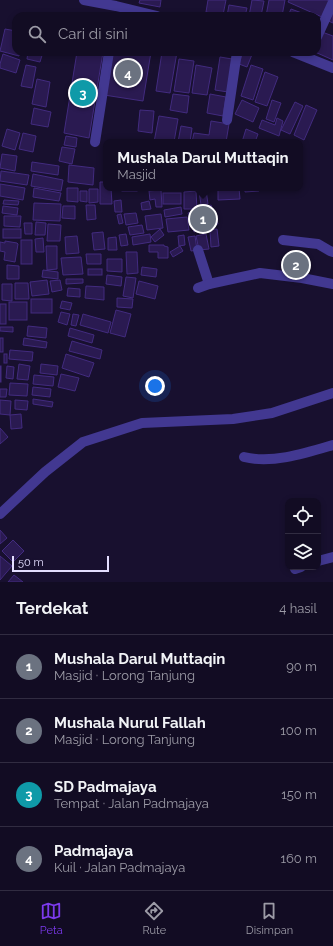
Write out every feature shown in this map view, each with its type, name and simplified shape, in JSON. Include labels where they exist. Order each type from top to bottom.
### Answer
[{"type":"street","points":[[84,0],[115,11]]},
{"type":"street","points":[[321,28],[333,2]]},
{"type":"street","points":[[95,142],[108,56]]},
{"type":"street","points":[[227,120],[236,56]]},
{"type":"street","points":[[311,56],[333,68]]},
{"type":"street","points":[[283,240],[318,244],[333,252]]},
{"type":"street","points":[[198,250],[208,284]]},
{"type":"street","points":[[198,288],[208,284],[260,273],[302,278],[333,284]]},
{"type":"street","points":[[0,514],[45,472],[83,442],[142,423],[233,419],[272,413],[333,393]]},
{"type":"street","points":[[244,457],[251,459],[278,458],[333,445]]},
{"type":"street","points":[[321,561],[333,557]]},
{"type":"building","points":[[140,0],[161,0],[160,7],[139,3]]},
{"type":"building","points":[[208,0],[226,0],[224,12],[206,12]]},
{"type":"building","points":[[252,0],[264,1],[262,12],[250,12]]},
{"type":"building","points":[[269,0],[285,0],[283,12],[267,12]]},
{"type":"building","points":[[289,0],[329,1],[322,17],[321,12],[311,12],[288,2]]},
{"type":"building","points":[[229,5],[247,8],[246,12],[228,12]]},
{"type":"building","points":[[333,7],[333,23],[326,20]]},
{"type":"building","points":[[291,9],[299,12],[290,12]]},
{"type":"building","points":[[5,29],[12,30],[12,54],[0,51]]},
{"type":"building","points":[[322,32],[333,36],[333,60],[321,55]]},
{"type":"building","points":[[3,54],[20,60],[16,73],[0,68]]},
{"type":"building","points":[[27,56],[42,56],[40,62],[27,59]]},
{"type":"building","points":[[76,56],[102,56],[89,138],[64,133]]},
{"type":"building","points":[[110,56],[150,56],[143,101],[104,95]]},
{"type":"building","points":[[161,56],[176,56],[170,93],[156,91]]},
{"type":"building","points":[[242,56],[251,56],[247,67],[239,64]]},
{"type":"building","points":[[220,57],[232,59],[228,92],[215,90]]},
{"type":"building","points":[[179,59],[194,61],[189,93],[174,91]]},
{"type":"building","points":[[26,65],[36,67],[32,88],[21,86]]},
{"type":"building","points":[[196,65],[212,68],[207,95],[192,93]]},
{"type":"building","points":[[251,65],[263,69],[253,100],[241,96]]},
{"type":"building","points":[[265,72],[278,77],[267,106],[255,102]]},
{"type":"building","points":[[37,79],[50,82],[46,107],[32,104]]},
{"type":"building","points":[[173,94],[189,96],[187,113],[170,110]]},
{"type":"building","points":[[210,94],[226,97],[223,116],[207,113]]},
{"type":"building","points":[[242,100],[259,108],[253,122],[235,114]]},
{"type":"building","points":[[272,100],[281,103],[274,122],[266,119]]},
{"type":"building","points":[[295,102],[303,106],[290,134],[281,130]]},
{"type":"building","points":[[306,105],[317,110],[304,140],[294,135]]},
{"type":"building","points":[[34,108],[51,112],[48,127],[31,124]]},
{"type":"building","points":[[140,110],[154,111],[152,133],[138,131]]},
{"type":"building","points":[[159,116],[178,119],[175,139],[155,139]]},
{"type":"building","points":[[277,118],[283,121],[279,136],[259,128],[262,120],[275,125]]},
{"type":"building","points":[[211,121],[229,124],[226,139],[193,139],[194,133],[209,135]]},
{"type":"building","points":[[181,126],[192,128],[190,139],[179,139]]},
{"type":"building","points":[[7,129],[20,133],[15,150],[2,146]]},
{"type":"building","points":[[246,129],[258,134],[256,139],[243,139]]},
{"type":"building","points":[[23,133],[36,136],[33,152],[19,149]]},
{"type":"building","points":[[66,136],[77,138],[76,147],[64,145]]},
{"type":"building","points":[[62,147],[75,149],[72,164],[59,161]]},
{"type":"building","points":[[2,154],[17,156],[15,171],[0,168]]},
{"type":"building","points":[[32,162],[59,166],[58,175],[31,171]]},
{"type":"building","points":[[69,165],[94,168],[93,185],[68,182]]},
{"type":"building","points":[[1,171],[29,175],[27,185],[0,181]]},
{"type":"building","points":[[33,174],[63,180],[61,191],[31,186]]},
{"type":"building","points":[[100,182],[103,182],[103,191],[111,191],[112,204],[100,204]]},
{"type":"building","points":[[0,184],[25,188],[23,200],[0,196]]},
{"type":"building","points":[[34,188],[61,193],[59,201],[33,197]]},
{"type":"building","points":[[67,188],[78,188],[78,202],[67,201]]},
{"type":"building","points":[[89,189],[98,189],[98,202],[89,203]]},
{"type":"building","points":[[80,191],[87,191],[87,202],[80,201]]},
{"type":"building","points":[[149,191],[161,191],[162,207],[156,207],[155,199],[150,200]]},
{"type":"building","points":[[196,191],[197,209],[184,209],[184,192]]},
{"type":"building","points":[[199,191],[206,191],[208,204],[201,205]]},
{"type":"building","points":[[218,191],[239,191],[240,199],[218,200]]},
{"type":"building","points":[[163,193],[181,193],[181,204],[163,204]]},
{"type":"building","points":[[4,200],[19,201],[18,205],[3,204]]},
{"type":"building","points":[[121,200],[122,212],[115,212],[114,201]]},
{"type":"building","points":[[149,201],[151,209],[142,210],[141,203]]},
{"type":"building","points":[[34,203],[61,204],[60,221],[33,220]]},
{"type":"building","points":[[86,205],[95,205],[96,219],[87,220]]},
{"type":"building","points":[[211,205],[218,224],[194,232],[188,213]]},
{"type":"building","points":[[3,206],[18,208],[17,215],[2,213]]},
{"type":"building","points":[[63,206],[75,206],[75,219],[62,218]]},
{"type":"building","points":[[181,207],[182,214],[165,217],[164,210]]},
{"type":"building","points":[[136,213],[138,223],[126,225],[124,214]]},
{"type":"building","points":[[121,214],[123,223],[119,224],[117,215]]},
{"type":"building","points":[[161,214],[163,228],[147,230],[145,216]]},
{"type":"building","points":[[4,216],[21,216],[20,227],[4,226]]},
{"type":"building","points":[[187,217],[189,230],[168,232],[166,219]]},
{"type":"building","points":[[36,222],[46,223],[45,235],[35,235]]},
{"type":"building","points":[[24,223],[32,223],[32,234],[25,234]]},
{"type":"building","points":[[48,224],[61,225],[60,241],[47,241]]},
{"type":"building","points":[[142,225],[144,233],[130,235],[128,227]]},
{"type":"building","points":[[3,229],[21,229],[21,238],[3,238]]},
{"type":"building","points":[[160,229],[164,235],[155,242],[151,237]]},
{"type":"building","points":[[217,229],[219,246],[211,247],[210,230]]},
{"type":"building","points":[[103,232],[105,249],[94,250],[92,233]]},
{"type":"building","points":[[126,234],[128,245],[121,246],[119,235]]},
{"type":"building","points":[[150,234],[151,242],[133,245],[132,237]]},
{"type":"building","points":[[206,234],[209,249],[199,250],[196,236]]},
{"type":"building","points":[[184,235],[185,245],[179,246],[178,236]]},
{"type":"building","points":[[77,236],[79,253],[66,254],[65,237]]},
{"type":"building","points":[[195,236],[197,250],[191,251],[188,237]]},
{"type":"building","points":[[116,237],[117,250],[108,250],[108,238]]},
{"type":"building","points":[[43,238],[44,252],[36,252],[35,239]]},
{"type":"building","points":[[21,240],[32,240],[32,264],[21,264]]},
{"type":"building","points":[[5,241],[18,244],[15,262],[4,260],[5,252],[0,251],[0,242],[5,243]]},
{"type":"building","points":[[149,245],[164,245],[168,247],[168,258],[158,258],[158,252],[149,252]]},
{"type":"building","points":[[46,246],[57,246],[57,269],[47,270]]},
{"type":"building","points":[[180,246],[183,251],[173,257],[170,252]]},
{"type":"building","points":[[126,252],[137,252],[138,273],[127,274]]},
{"type":"building","points":[[86,254],[101,254],[101,264],[87,264]]},
{"type":"building","points":[[81,257],[83,274],[63,275],[61,258]]},
{"type":"building","points":[[107,259],[122,259],[122,272],[107,271]]},
{"type":"building","points":[[290,259],[302,259],[302,272],[290,271]]},
{"type":"building","points":[[7,265],[19,266],[19,279],[7,279]]},
{"type":"building","points":[[142,267],[157,269],[156,277],[141,275]]},
{"type":"building","points":[[88,269],[102,269],[102,275],[88,275]]},
{"type":"building","points":[[43,270],[58,272],[58,279],[42,277]]},
{"type":"building","points":[[107,275],[122,277],[121,286],[106,284]]},
{"type":"building","points":[[126,277],[136,278],[133,298],[123,296]]},
{"type":"building","points":[[66,279],[83,279],[83,283],[66,284]]},
{"type":"building","points":[[47,280],[49,294],[32,296],[30,282]]},
{"type":"building","points":[[60,280],[62,290],[52,292],[50,281]]},
{"type":"building","points":[[139,281],[158,286],[155,299],[136,294]]},
{"type":"building","points":[[15,283],[28,283],[29,299],[15,299]]},
{"type":"building","points":[[2,284],[12,284],[12,301],[2,300]]},
{"type":"building","points":[[86,286],[104,287],[104,300],[85,298]]},
{"type":"building","points":[[68,288],[80,289],[80,297],[67,296]]},
{"type":"building","points":[[117,298],[133,299],[132,308],[117,307]]},
{"type":"building","points":[[31,299],[52,299],[52,313],[31,313]]},
{"type":"building","points":[[62,301],[72,303],[70,310],[60,308]]},
{"type":"building","points":[[9,302],[27,302],[27,320],[9,320]]},
{"type":"building","points":[[0,304],[6,304],[6,324],[0,324]]},
{"type":"building","points":[[116,310],[131,314],[125,337],[110,333]]},
{"type":"building","points":[[61,312],[70,314],[67,325],[58,322]]},
{"type":"building","points":[[73,314],[79,315],[76,326],[71,325]]},
{"type":"building","points":[[83,314],[111,322],[108,333],[80,325]]},
{"type":"building","points":[[28,326],[47,328],[46,338],[27,336]]},
{"type":"building","points":[[0,327],[13,327],[13,332],[0,331]]},
{"type":"building","points":[[70,328],[94,335],[92,343],[68,336]]},
{"type":"building","points":[[0,338],[3,338],[3,352],[0,352]]},
{"type":"building","points":[[24,338],[47,342],[46,348],[23,345]]},
{"type":"building","points":[[72,341],[102,350],[100,359],[69,351]]},
{"type":"building","points":[[10,350],[33,352],[32,361],[9,359]]},
{"type":"building","points":[[4,354],[7,354],[7,363],[4,363]]},
{"type":"building","points":[[66,354],[94,363],[89,377],[62,368]]},
{"type":"building","points":[[19,364],[30,366],[28,380],[17,379]]},
{"type":"building","points":[[41,364],[58,366],[57,375],[40,373]]},
{"type":"building","points":[[1,366],[1,382],[0,382]]},
{"type":"building","points":[[7,366],[14,367],[13,379],[6,378]]},
{"type":"building","points":[[61,374],[79,378],[75,391],[58,387]]},
{"type":"building","points":[[34,375],[54,377],[53,386],[33,384]]},
{"type":"building","points":[[10,383],[28,384],[27,396],[9,395]]},
{"type":"building","points":[[33,387],[51,389],[50,397],[32,395]]},
{"type":"building","points":[[0,389],[7,389],[6,397],[0,397]]},
{"type":"building","points":[[33,399],[53,402],[52,407],[33,404]]},
{"type":"building","points":[[0,400],[11,401],[10,415],[0,414]]},
{"type":"building","points":[[15,400],[28,401],[27,410],[15,409]]},
{"type":"building","points":[[21,414],[22,428],[11,429],[10,415]]},
{"type":"building","points":[[0,428],[8,437],[0,444]]},
{"type":"building","points":[[0,530],[7,538],[0,544]]},
{"type":"building","points":[[13,540],[24,551],[13,562],[2,551]]},
{"type":"building","points":[[0,556],[12,566],[0,580]]},
{"type":"building","points":[[14,575],[23,582],[8,582]]},
{"type":"place","name":"Padmajaya","points":[[128,73]]},
{"type":"place","name":"SD Padmajaya","points":[[83,93]]},
{"type":"place","name":"Mushala Darul Muttaqin","points":[[203,219]]},
{"type":"place","name":"Mushala Nurul Fallah","points":[[296,265]]}]
